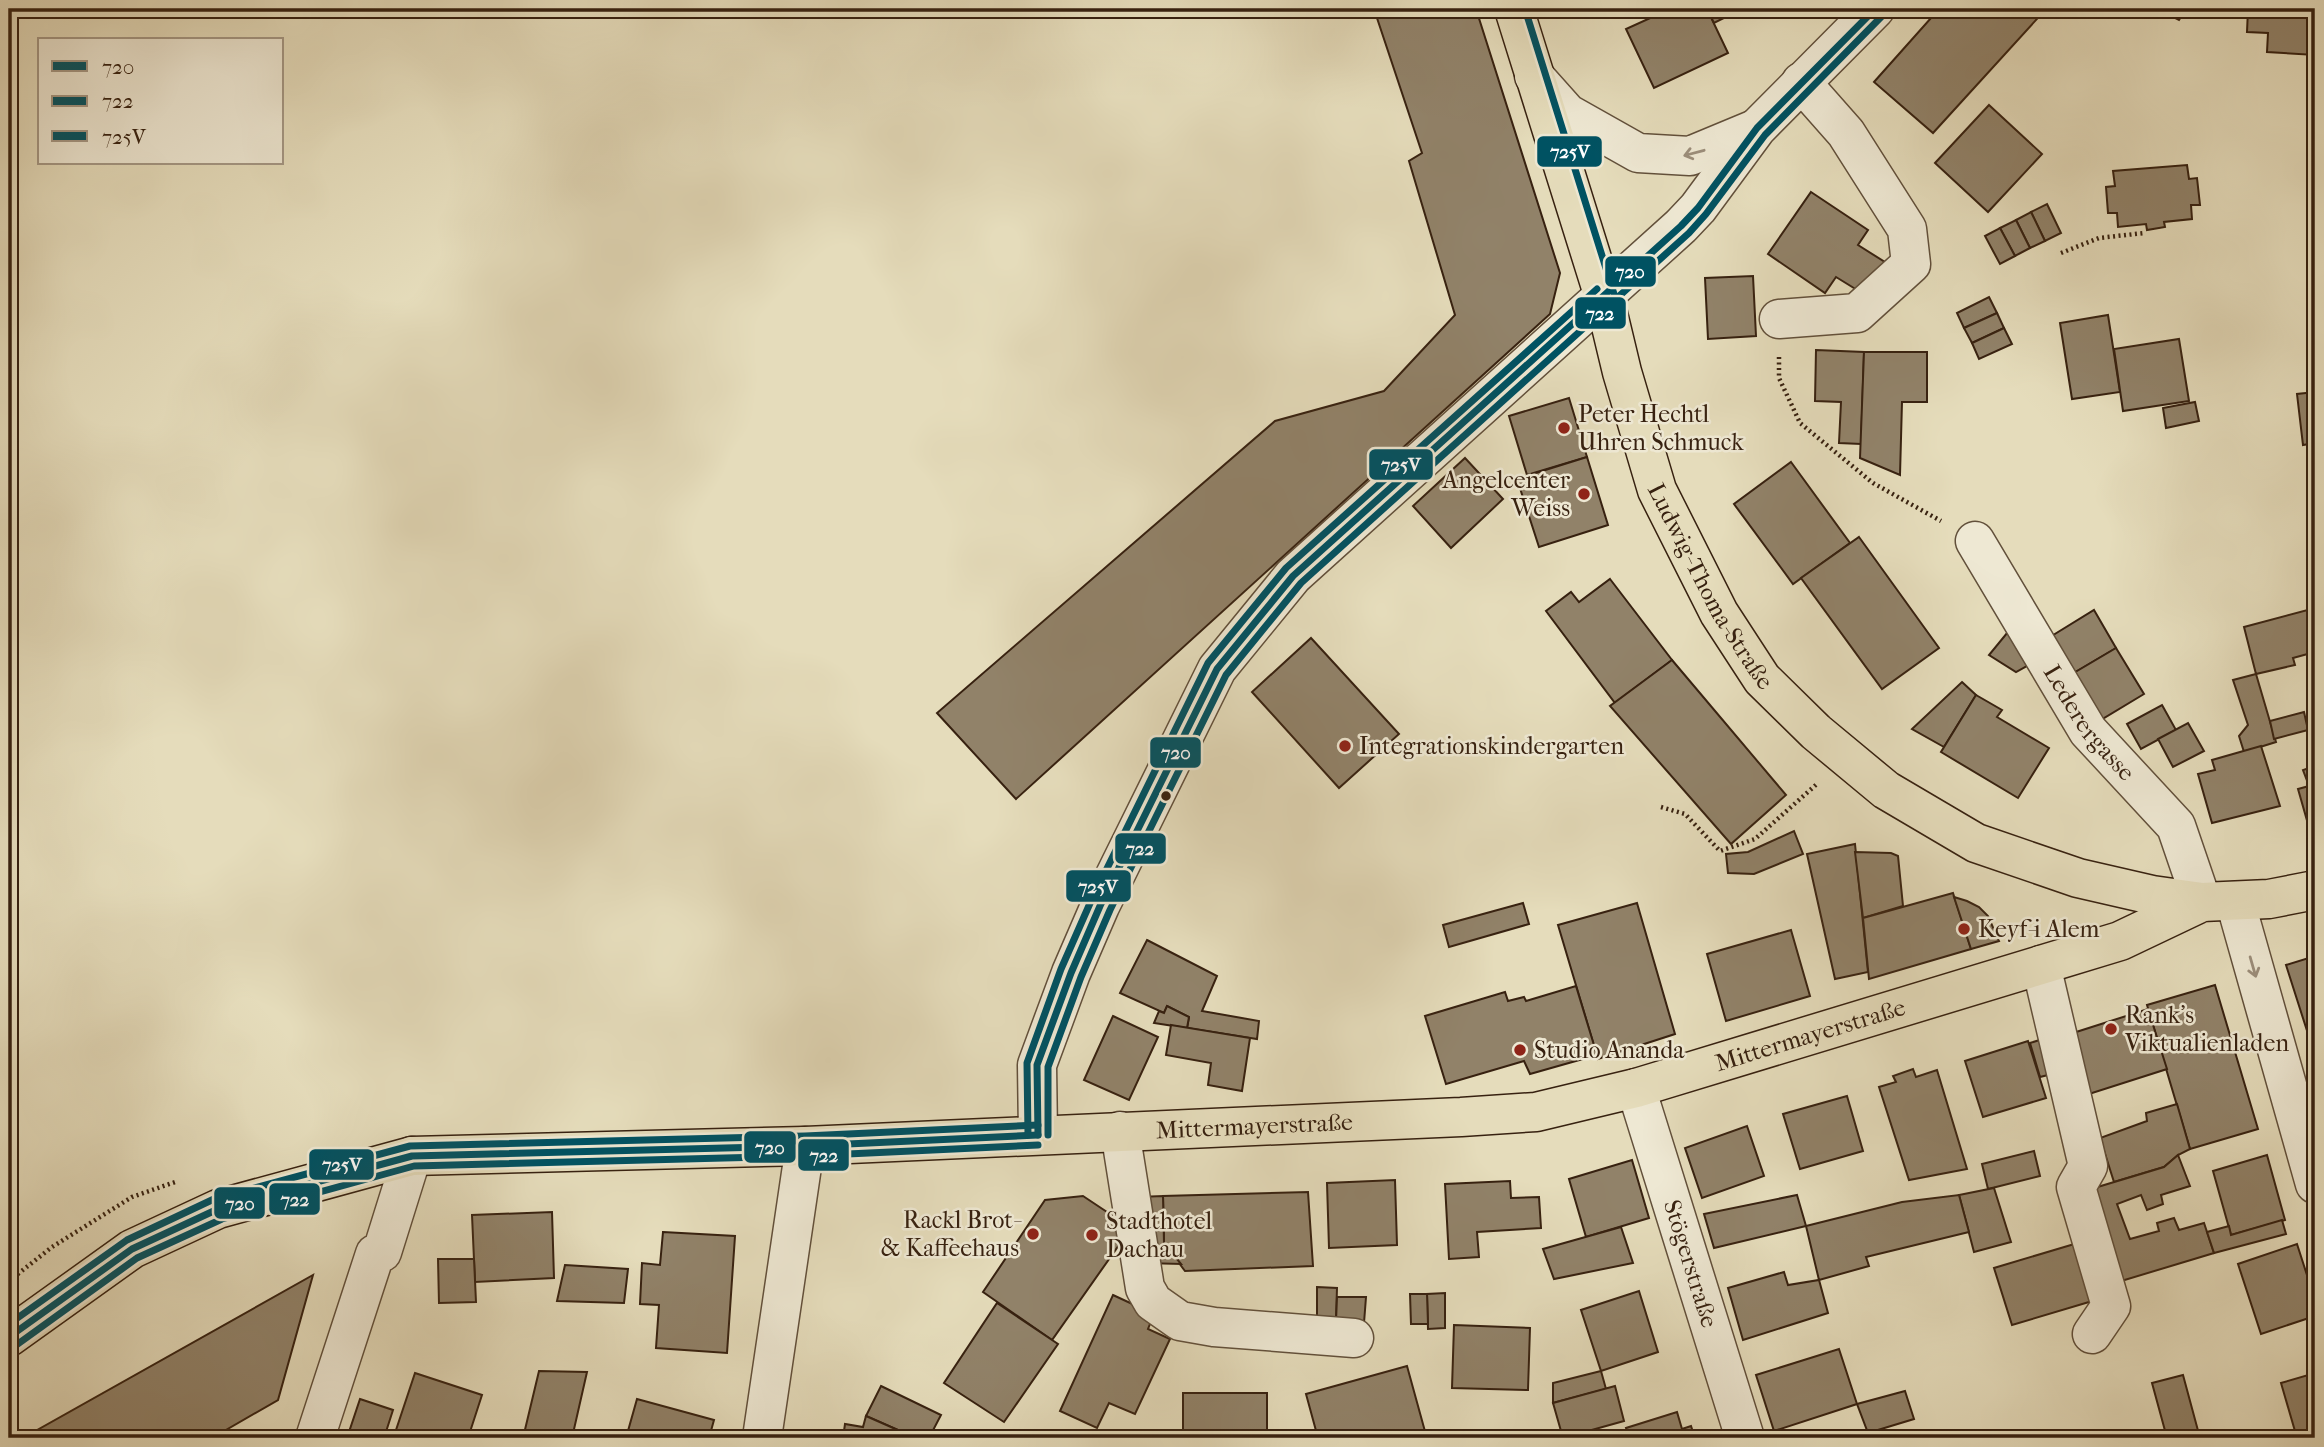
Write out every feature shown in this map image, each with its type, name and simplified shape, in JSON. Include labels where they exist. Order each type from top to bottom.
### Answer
[{"type":"main road","name":"Ludwig-Thoma-Straße","points":[[1514,9],[1604,297],[1622,372],[1657,490],[1718,613],[1762,679],[1816,732],[1886,790],[1976,843],[2078,878],[2152,895],[2218,901]]},
{"type":"main road","name":"Mittermayerstraße","points":[[9,1337],[132,1249],[218,1209],[412,1156],[805,1146],[1536,1112],[1636,1088],[2120,942],[2218,901],[2269,899],[2315,890]]},
{"type":"street","points":[[1038,1135],[1037,1065],[1071,973],[1100,906],[1217,669],[1293,576],[1604,297],[1698,208],[1757,128],[1875,9]]},
{"type":"street","points":[[1534,76],[1567,113],[1638,153],[1690,156],[1757,128]]},
{"type":"street","points":[[1779,319],[1857,313],[1911,264],[1907,229],[1846,133],[1801,82]]},
{"type":"street","name":"Lederergasse","points":[[1975,541],[2088,731],[2176,826],[2218,901],[2315,1184]]},
{"type":"street","points":[[2041,965],[2088,1166],[2076,1186],[2111,1306],[2092,1334]]},
{"type":"street","name":"Stögerstraße","points":[[1636,1088],[1745,1438]]},
{"type":"street","points":[[1119,1131],[1144,1288],[1153,1301],[1181,1321],[1214,1327],[1354,1338]]},
{"type":"street","points":[[762,1438],[805,1146]]},
{"type":"street","points":[[315,1438],[375,1254],[382,1252],[412,1156]]},
{"type":"path","points":[[2061,253],[2099,238],[2144,233]]},
{"type":"path","points":[[1779,319],[1779,378],[1800,423],[1873,483],[1975,541]]},
{"type":"path","points":[[1661,807],[1685,814],[1720,852],[1755,839],[1846,757]]},
{"type":"building","points":[[1374,9],[1476,9],[1560,273],[1550,314],[1016,799],[937,713],[1275,421],[1384,391],[1455,315],[1409,161],[1422,153]]},
{"type":"building","points":[[1670,9],[1707,9],[1728,53],[1654,88],[1626,29]]},
{"type":"building","points":[[1707,9],[1742,9],[1714,23]]},
{"type":"building","points":[[1939,9],[2046,9],[1933,133],[1874,82]]},
{"type":"building","points":[[2158,9],[2186,9],[2179,20]]},
{"type":"building","points":[[2248,9],[2315,9],[2315,55],[2267,52],[2268,33],[2247,32]]},
{"type":"building","points":[[1989,105],[2042,154],[1988,212],[1935,163]]},
{"type":"building","points":[[2187,165],[2189,179],[2197,178],[2200,205],[2191,205],[2192,219],[2164,222],[2165,227],[2147,230],[2146,224],[2118,227],[2117,213],[2108,213],[2106,187],[2115,186],[2113,171]]},
{"type":"building","points":[[1811,192],[1868,230],[1858,245],[1888,264],[1862,293],[1836,277],[1825,293],[1768,254]]},
{"type":"building","points":[[2047,204],[2061,233],[2045,241],[2031,212]]},
{"type":"building","points":[[2031,212],[2045,241],[2030,248],[2016,220]]},
{"type":"building","points":[[2016,220],[2030,248],[2015,256],[2000,228]]},
{"type":"building","points":[[2000,228],[2015,256],[2000,264],[1985,236]]},
{"type":"building","points":[[1753,276],[1756,336],[1708,339],[1705,278]]},
{"type":"building","points":[[1989,297],[1997,313],[1964,328],[1957,313]]},
{"type":"building","points":[[1997,313],[2004,328],[1972,343],[1964,328]]},
{"type":"building","points":[[2108,315],[2120,392],[2072,399],[2060,323]]},
{"type":"building","points":[[2004,328],[2012,344],[1979,359],[1972,343]]},
{"type":"building","points":[[2179,339],[2189,401],[2123,411],[2114,349]]},
{"type":"building","points":[[1816,350],[1864,352],[1861,444],[1839,443],[1841,402],[1815,401]]},
{"type":"building","points":[[1864,352],[1927,352],[1927,402],[1902,402],[1900,475],[1860,458]]},
{"type":"building","points":[[2315,392],[2315,443],[2303,445],[2297,394]]},
{"type":"building","points":[[1569,398],[1587,457],[1527,475],[1509,416]]},
{"type":"building","points":[[2195,402],[2199,421],[2166,428],[2163,408]]},
{"type":"building","points":[[1587,457],[1608,525],[1539,547],[1517,479]]},
{"type":"building","points":[[1465,458],[1503,499],[1451,548],[1413,506]]},
{"type":"building","points":[[1791,462],[1850,543],[1793,584],[1734,504]]},
{"type":"building","points":[[1859,537],[1939,648],[1882,689],[1801,578]]},
{"type":"building","points":[[1610,579],[1672,660],[1615,703],[1546,611],[1571,592],[1579,602]]},
{"type":"building","points":[[2315,608],[2315,652],[2293,658],[2295,665],[2256,674],[2244,627]]},
{"type":"building","points":[[2094,610],[2116,648],[2072,674],[2050,637]]},
{"type":"building","points":[[2012,627],[2034,662],[2016,672],[1989,655]]},
{"type":"building","points":[[1311,638],[1399,734],[1339,788],[1252,692]]},
{"type":"building","points":[[2116,648],[2144,694],[2099,721],[2072,674]]},
{"type":"building","points":[[1672,660],[1786,795],[1731,844],[1610,706]]},
{"type":"building","points":[[2256,674],[2276,742],[2244,752],[2239,736],[2248,725],[2233,680]]},
{"type":"building","points":[[1962,682],[1976,695],[1944,747],[1912,729]]},
{"type":"building","points":[[1976,695],[2002,710],[1997,717],[2049,748],[2018,798],[1941,752]]},
{"type":"building","points":[[2162,705],[2176,730],[2141,749],[2127,724]]},
{"type":"building","points":[[2304,712],[2308,730],[2274,739],[2270,721]]},
{"type":"building","points":[[2188,723],[2204,751],[2173,767],[2158,739]]},
{"type":"building","points":[[2261,746],[2280,806],[2212,823],[2198,774],[2215,770],[2212,760]]},
{"type":"building","points":[[2315,766],[2314,845],[2298,789],[2309,786],[2303,770]]},
{"type":"building","points":[[1794,831],[1803,854],[1754,874],[1728,873],[1726,854],[1748,852]]},
{"type":"building","points":[[1855,844],[1868,972],[1835,979],[1807,854]]},
{"type":"building","points":[[1855,852],[1891,853],[1898,856],[1903,906],[1863,918]]},
{"type":"building","points":[[1953,893],[1971,949],[1869,979],[1863,918]]},
{"type":"building","points":[[1954,897],[1979,907],[1988,916],[1999,941],[1971,949]]},
{"type":"building","points":[[1523,903],[1529,924],[1449,947],[1443,925]]},
{"type":"building","points":[[1637,903],[1675,1034],[1598,1059],[1558,925]]},
{"type":"building","points":[[1791,930],[1810,996],[1726,1021],[1707,954]]},
{"type":"building","points":[[1147,940],[1217,976],[1202,1011],[1259,1021],[1257,1039],[1187,1028],[1189,1017],[1167,1006],[1164,1013],[1120,993]]},
{"type":"building","points":[[2315,956],[2315,1040],[2314,1035],[2309,1037],[2286,965]]},
{"type":"building","points":[[2215,985],[2258,1129],[2190,1149],[2147,1005]]},
{"type":"building","points":[[1576,986],[1597,1055],[1530,1074],[1524,1061],[1446,1084],[1425,1016],[1505,992],[1508,1001],[1524,997],[1526,1001]]},
{"type":"building","points":[[1167,1006],[1189,1017],[1187,1028],[1154,1023],[1159,1011],[1164,1013]]},
{"type":"building","points":[[2148,1009],[2167,1069],[2089,1094],[2070,1034]]},
{"type":"building","points":[[1113,1016],[1158,1037],[1129,1100],[1084,1080]]},
{"type":"building","points":[[1171,1025],[1250,1038],[1242,1091],[1208,1085],[1211,1063],[1166,1055]]},
{"type":"building","points":[[2046,1038],[2056,1073],[2040,1077],[2030,1043]]},
{"type":"building","points":[[2315,1040],[2315,1058],[2310,1041]]},
{"type":"building","points":[[2028,1041],[2046,1098],[1983,1117],[1965,1061]]},
{"type":"building","points":[[1913,1069],[1916,1077],[1937,1070],[1967,1169],[1909,1180],[1879,1087],[1896,1082],[1893,1076]]},
{"type":"building","points":[[1847,1096],[1863,1151],[1800,1169],[1783,1114]]},
{"type":"building","points":[[2177,1104],[2190,1149],[2164,1167],[2114,1182],[2100,1138],[2147,1121],[2146,1113]]},
{"type":"building","points":[[1747,1126],[1764,1176],[1702,1198],[1685,1148]]},
{"type":"building","points":[[2034,1151],[2040,1176],[1988,1189],[1982,1164]]},
{"type":"building","points":[[2178,1155],[2190,1186],[2161,1195],[2163,1204],[2147,1210],[2141,1195],[2117,1204],[2130,1239],[2159,1231],[2157,1223],[2174,1218],[2179,1230],[2204,1223],[2214,1253],[2118,1282],[2091,1189],[2164,1167]]},
{"type":"building","points":[[2267,1155],[2285,1220],[2231,1235],[2213,1171]]},
{"type":"building","points":[[1632,1160],[1649,1218],[1586,1237],[1569,1179]]},
{"type":"building","points":[[1395,1180],[1397,1245],[1329,1248],[1327,1183]]},
{"type":"building","points":[[1510,1181],[1511,1198],[1539,1197],[1541,1228],[1477,1232],[1479,1257],[1449,1259],[1445,1184]]},
{"type":"building","points":[[1994,1188],[2011,1242],[1974,1252],[1959,1195]]},
{"type":"building","points":[[1308,1192],[1313,1266],[1185,1271],[1164,1243],[1163,1196]]},
{"type":"building","points":[[1797,1195],[1806,1226],[1714,1248],[1704,1214]]},
{"type":"building","points":[[1959,1195],[1969,1232],[1866,1257],[1869,1266],[1819,1280],[1806,1226],[1902,1202]]},
{"type":"building","points":[[1083,1196],[1131,1228],[1052,1340],[983,1292],[1045,1200]]},
{"type":"building","points":[[1163,1196],[1164,1243],[1181,1264],[1144,1263],[1138,1197]]},
{"type":"building","points":[[552,1212],[554,1278],[475,1282],[472,1215]]},
{"type":"building","points":[[2282,1220],[2286,1234],[2214,1253],[2207,1232],[2229,1226],[2231,1235]]},
{"type":"building","points":[[1621,1227],[1633,1263],[1554,1279],[1543,1249]]},
{"type":"building","points":[[663,1232],[735,1236],[727,1353],[656,1348],[659,1305],[640,1304],[642,1263],[660,1265]]},
{"type":"building","points":[[2081,1242],[2099,1299],[2012,1325],[1994,1268]]},
{"type":"building","points":[[2297,1244],[2315,1300],[2315,1316],[2261,1334],[2238,1264]]},
{"type":"building","points":[[438,1259],[474,1259],[476,1302],[439,1303]]},
{"type":"building","points":[[565,1265],[628,1269],[624,1303],[557,1301]]},
{"type":"building","points":[[1784,1272],[1788,1285],[1819,1280],[1828,1313],[1743,1340],[1728,1288]]},
{"type":"building","points":[[313,1275],[278,1400],[212,1438],[23,1438]]},
{"type":"building","points":[[1317,1287],[1337,1288],[1336,1321],[1317,1320]]},
{"type":"building","points":[[1639,1291],[1658,1352],[1601,1371],[1581,1310]]},
{"type":"building","points":[[1445,1293],[1445,1328],[1428,1329],[1427,1294]]},
{"type":"building","points":[[1410,1294],[1427,1294],[1428,1324],[1411,1324]]},
{"type":"building","points":[[1113,1295],[1154,1314],[1148,1329],[1170,1339],[1135,1414],[1109,1403],[1097,1428],[1060,1411]]},
{"type":"building","points":[[1337,1297],[1366,1297],[1364,1323],[1336,1321]]},
{"type":"building","points":[[997,1303],[1058,1344],[1004,1422],[944,1383]]},
{"type":"building","points":[[1454,1325],[1530,1328],[1528,1390],[1452,1388]]},
{"type":"building","points":[[1839,1349],[1857,1404],[1774,1431],[1756,1375]]},
{"type":"building","points":[[1407,1366],[1426,1435],[1414,1438],[1318,1438],[1306,1394]]},
{"type":"building","points":[[539,1371],[587,1372],[572,1438],[523,1438]]},
{"type":"building","points":[[1601,1371],[1606,1389],[1553,1403],[1553,1383]]},
{"type":"building","points":[[415,1373],[482,1395],[468,1438],[394,1436]]},
{"type":"building","points":[[2315,1373],[2315,1438],[2297,1438],[2281,1383]]},
{"type":"building","points":[[2183,1375],[2200,1438],[2167,1438],[2152,1383]]},
{"type":"building","points":[[881,1386],[941,1415],[929,1438],[916,1438],[866,1416]]},
{"type":"building","points":[[1615,1386],[1624,1421],[1563,1438],[1553,1403]]},
{"type":"building","points":[[1905,1391],[1914,1419],[1868,1433],[1857,1404]]},
{"type":"building","points":[[1183,1393],[1267,1393],[1267,1438],[1183,1438]]},
{"type":"building","points":[[360,1399],[393,1410],[384,1438],[347,1438]]},
{"type":"building","points":[[637,1399],[714,1420],[709,1438],[626,1438]]},
{"type":"building","points":[[1677,1412],[1682,1429],[1691,1426],[1695,1438],[1629,1438],[1626,1428]]},
{"type":"building","points":[[866,1416],[916,1438],[843,1438],[845,1424],[863,1427]]},
{"type":"transit line","name":"725V","points":[[1525,9],[1614,294]]},
{"type":"transit line","name":"720","points":[[1038,1135],[1037,1065],[1071,973],[1100,906],[1217,669],[1293,576],[1681,226],[1698,208],[1757,128],[1875,9]]},
{"type":"transit line","name":"722","points":[[1048,1135],[1048,1067],[1081,977],[1110,910],[1226,675],[1301,583],[1689,233],[1765,135],[1882,16]]},
{"type":"transit line","name":"725V","points":[[1028,1135],[1027,1063],[1061,969],[1091,901],[1208,663],[1286,568],[1597,289]]},
{"type":"transit line","name":"725V","points":[[9,1324],[127,1240],[214,1199],[410,1146],[805,1136],[1038,1125]]},
{"type":"transit line","name":"720","points":[[9,1337],[132,1249],[218,1209],[412,1156],[805,1146],[1038,1135]]},
{"type":"transit line","name":"722","points":[[15,1346],[137,1258],[222,1219],[414,1166],[805,1156],[1038,1145]]},
{"type":"place","name":"Peter Hechtl Uhren Schmuck","points":[[1564,428]]},
{"type":"place","name":"Angelcenter Weiss","points":[[1584,494]]},
{"type":"place","name":"Integrationskindergarten","points":[[1345,746]]},
{"type":"place","name":"Keyf-i Alem","points":[[1964,929]]},
{"type":"place","name":"Rank's Viktualienladen","points":[[2111,1029]]},
{"type":"place","name":"Studio Ananda","points":[[1520,1050]]},
{"type":"place","name":"Rackl Brot- & Kaffeehaus","points":[[1033,1234]]},
{"type":"place","name":"Stadthotel Dachau","points":[[1092,1235]]}]
